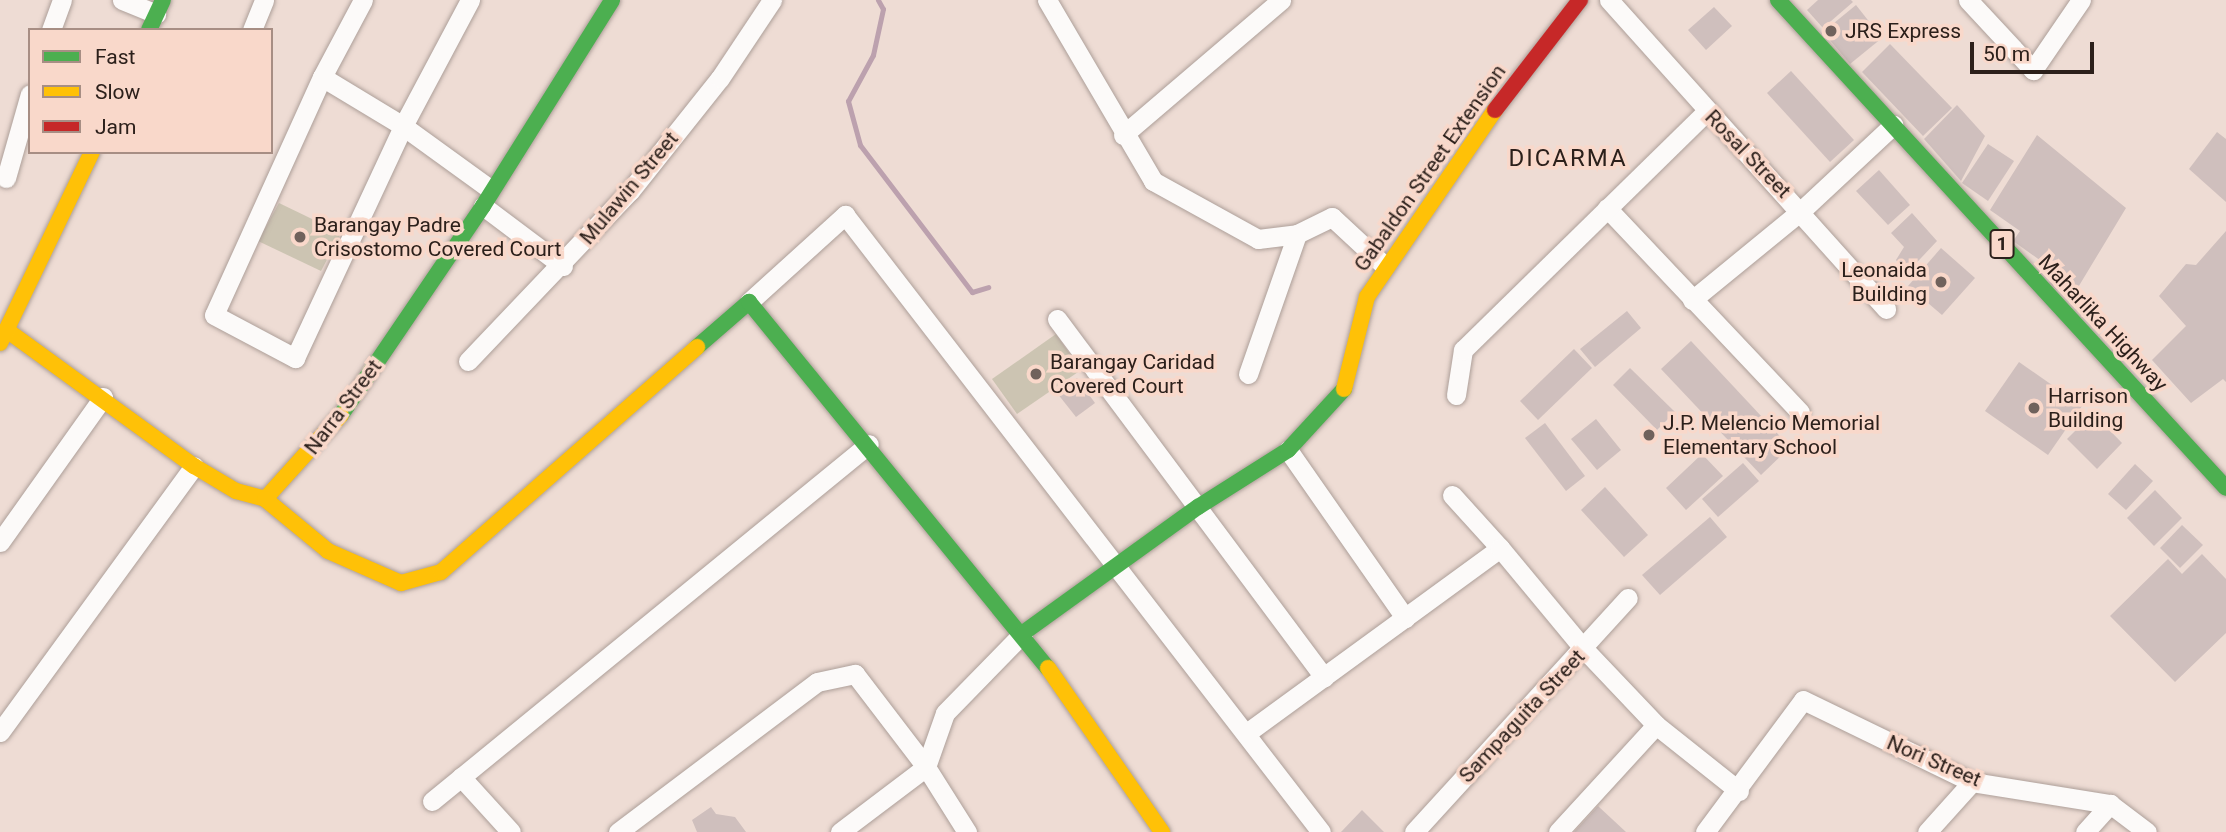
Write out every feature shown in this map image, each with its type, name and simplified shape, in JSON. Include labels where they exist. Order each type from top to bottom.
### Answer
[{"type":"street","points":[[52,28],[62,0]]},
{"type":"street","points":[[121,0],[156,15]]},
{"type":"street","points":[[252,28],[264,0]]},
{"type":"street","points":[[363,0],[322,77],[214,315],[295,358],[403,126],[470,0]]},
{"type":"street","name":"Narra Street","points":[[265,499],[331,430],[486,198],[612,0]]},
{"type":"street","name":"Mulawin Street","points":[[468,361],[563,266],[630,191],[720,78],[772,0]]},
{"type":"street","points":[[1047,0],[1123,135],[1153,181],[1258,239],[1297,234],[1332,218],[1385,266]]},
{"type":"street","points":[[1123,135],[1281,0]]},
{"type":"street","name":"Gabaldon Street Extension","points":[[1023,633],[1120,566],[1198,507],[1288,450],[1342,395],[1367,297],[1385,266],[1530,60],[1580,0]]},
{"type":"street","name":"Rosal Street","points":[[1609,0],[1707,111],[1802,209],[1886,309]]},
{"type":"street","name":"Maharlika Highway","points":[[1778,0],[2226,488]]},
{"type":"street","points":[[1968,0],[2034,70],[2081,0]]},
{"type":"street","points":[[322,77],[403,126],[563,266]]},
{"type":"street","points":[[6,178],[28,101]]},
{"type":"street","points":[[1456,396],[1463,350],[1707,111]]},
{"type":"street","points":[[1692,300],[1802,209],[1893,125]]},
{"type":"street","points":[[91,154],[4,337],[103,397],[194,466],[236,491],[265,499],[328,551],[401,583],[441,572],[750,302],[845,215],[1120,566],[1321,832]]},
{"type":"street","points":[[1607,208],[1800,412]]},
{"type":"street","points":[[1248,374],[1297,234]]},
{"type":"street","points":[[750,302],[1023,633],[1163,832]]},
{"type":"street","points":[[1058,319],[1324,677]]},
{"type":"street","points":[[0,542],[103,397]]},
{"type":"street","points":[[432,801],[869,444]]},
{"type":"street","points":[[1288,450],[1405,618]]},
{"type":"street","points":[[0,733],[194,466]]},
{"type":"street","points":[[1452,495],[1584,649],[1656,726],[1739,791],[1705,832]]},
{"type":"street","points":[[1248,732],[1500,548]]},
{"type":"street","name":"Sampaguita Street","points":[[1414,832],[1628,598]]},
{"type":"street","points":[[840,832],[926,767],[945,713],[1023,633]]},
{"type":"street","points":[[618,832],[817,682],[855,674],[926,767],[967,832]]},
{"type":"street","name":"Nori Street","points":[[1739,791],[1803,701],[1972,782],[2110,804],[2147,832]]},
{"type":"street","points":[[1558,832],[1656,726]]},
{"type":"street","points":[[461,777],[511,832]]},
{"type":"street","points":[[1927,832],[1972,782]]},
{"type":"street","points":[[2085,832],[2110,804]]},
{"type":"shaded area","name":"Barangay Padre Crisostomo Covered Court","points":[[279,203],[341,233],[321,271],[258,241]]},
{"type":"shaded area","name":"Barangay Caridad Covered Court","points":[[1056,334],[1081,370],[1017,414],[992,379]]},
{"type":"building","points":[[1818,0],[1853,2],[1823,28],[1807,10]]},
{"type":"building","points":[[1856,5],[1882,38],[1850,64],[1823,32]]},
{"type":"building","points":[[1714,7],[1732,26],[1706,50],[1688,30]]},
{"type":"building","points":[[1890,44],[1952,108],[1923,136],[1862,72]]},
{"type":"building","points":[[1791,71],[1854,140],[1830,162],[1767,93]]},
{"type":"building","points":[[1957,105],[1985,136],[1961,181],[1924,139]]},
{"type":"building","points":[[2217,132],[2226,139],[2226,202],[2189,169]]},
{"type":"building","points":[[2037,135],[2126,208],[2071,299],[2048,284],[2055,271],[2013,241],[2020,231],[1990,210]]},
{"type":"building","points":[[1988,144],[2014,161],[1988,201],[1962,183]]},
{"type":"building","points":[[1879,170],[1910,205],[1888,225],[1856,191]]},
{"type":"building","points":[[1912,213],[1937,241],[1906,274],[1896,260],[1904,247],[1891,233]]},
{"type":"building","points":[[2226,231],[2226,382],[2223,379],[2191,403],[2152,360],[2186,326],[2159,296],[2186,264],[2196,265]]},
{"type":"building","name":"Leonaida Building","points":[[1941,248],[1975,278],[1942,315],[1908,286]]},
{"type":"building","points":[[1627,311],[1641,328],[1595,367],[1580,349]]},
{"type":"building","points":[[1691,341],[1790,447],[1761,475],[1661,369]]},
{"type":"building","points":[[1574,349],[1592,368],[1538,420],[1520,401]]},
{"type":"building","name":"Harrison Building","points":[[2019,362],[2082,406],[2048,455],[1985,411]]},
{"type":"building","points":[[1630,368],[1675,412],[1657,430],[1613,385]]},
{"type":"building","points":[[1077,378],[1095,403],[1076,417],[1057,393]]},
{"type":"building","points":[[2093,413],[2122,443],[2097,469],[2067,439]]},
{"type":"building","points":[[1596,419],[1621,450],[1597,470],[1571,439]]},
{"type":"building","points":[[1545,423],[1585,476],[1566,491],[1525,438]]},
{"type":"building","points":[[1702,454],[1723,476],[1686,510],[1666,488]]},
{"type":"building","points":[[1743,463],[1759,481],[1718,517],[1702,499]]},
{"type":"building","points":[[2135,464],[2153,481],[2126,510],[2108,494]]},
{"type":"building","points":[[1605,487],[1648,535],[1624,557],[1581,510]]},
{"type":"building","points":[[2155,490],[2182,518],[2154,546],[2127,518]]},
{"type":"building","points":[[1710,517],[1727,537],[1660,595],[1642,575]]},
{"type":"building","points":[[2182,525],[2203,545],[2180,568],[2160,548]]},
{"type":"building","points":[[2202,554],[2226,579],[2226,633],[2175,682],[2110,616],[2168,559],[2182,574]]},
{"type":"building","points":[[1598,806],[1626,832],[1574,832]]},
{"type":"building","points":[[711,807],[716,814],[735,817],[746,832],[697,832],[692,820]]},
{"type":"building","points":[[1362,810],[1384,832],[1341,832]]},
{"type":"waterway","points":[[878,0],[883,9],[873,55],[848,101],[860,145],[972,292],[988,287]]},
{"type":"traffic: fast","points":[[150,28],[163,0]]},
{"type":"traffic: fast","points":[[341,415],[483,206],[612,0]]},
{"type":"traffic: fast","points":[[1778,0],[2226,488]]},
{"type":"traffic: fast","points":[[697,347],[749,302],[1048,668]]},
{"type":"traffic: fast","points":[[1023,633],[1198,507],[1288,450],[1344,389]]},
{"type":"traffic: slow","points":[[1344,389],[1367,297],[1495,110]]},
{"type":"traffic: slow","points":[[0,343],[91,154]]},
{"type":"traffic: slow","points":[[8,331],[194,466],[236,491],[265,499],[341,415]]},
{"type":"traffic: slow","points":[[265,499],[328,551],[401,583],[441,572],[697,347]]},
{"type":"traffic: slow","points":[[1048,668],[1162,832]]},
{"type":"traffic: jam","points":[[1495,110],[1580,0]]},
{"type":"place","name":"JRS Express","points":[[1831,31]]},
{"type":"place","name":"Barangay Padre Crisostomo Covered Court","points":[[300,237]]},
{"type":"place","name":"Leonaida Building","points":[[1941,282]]},
{"type":"place","name":"Barangay Caridad Covered Court","points":[[1036,374]]},
{"type":"place","name":"Harrison Building","points":[[2034,408]]},
{"type":"place","name":"J.P. Melencio Memorial Elementary School","points":[[1649,435]]},
{"type":"district","name":"DICARMA","points":[[1568,159]]}]
